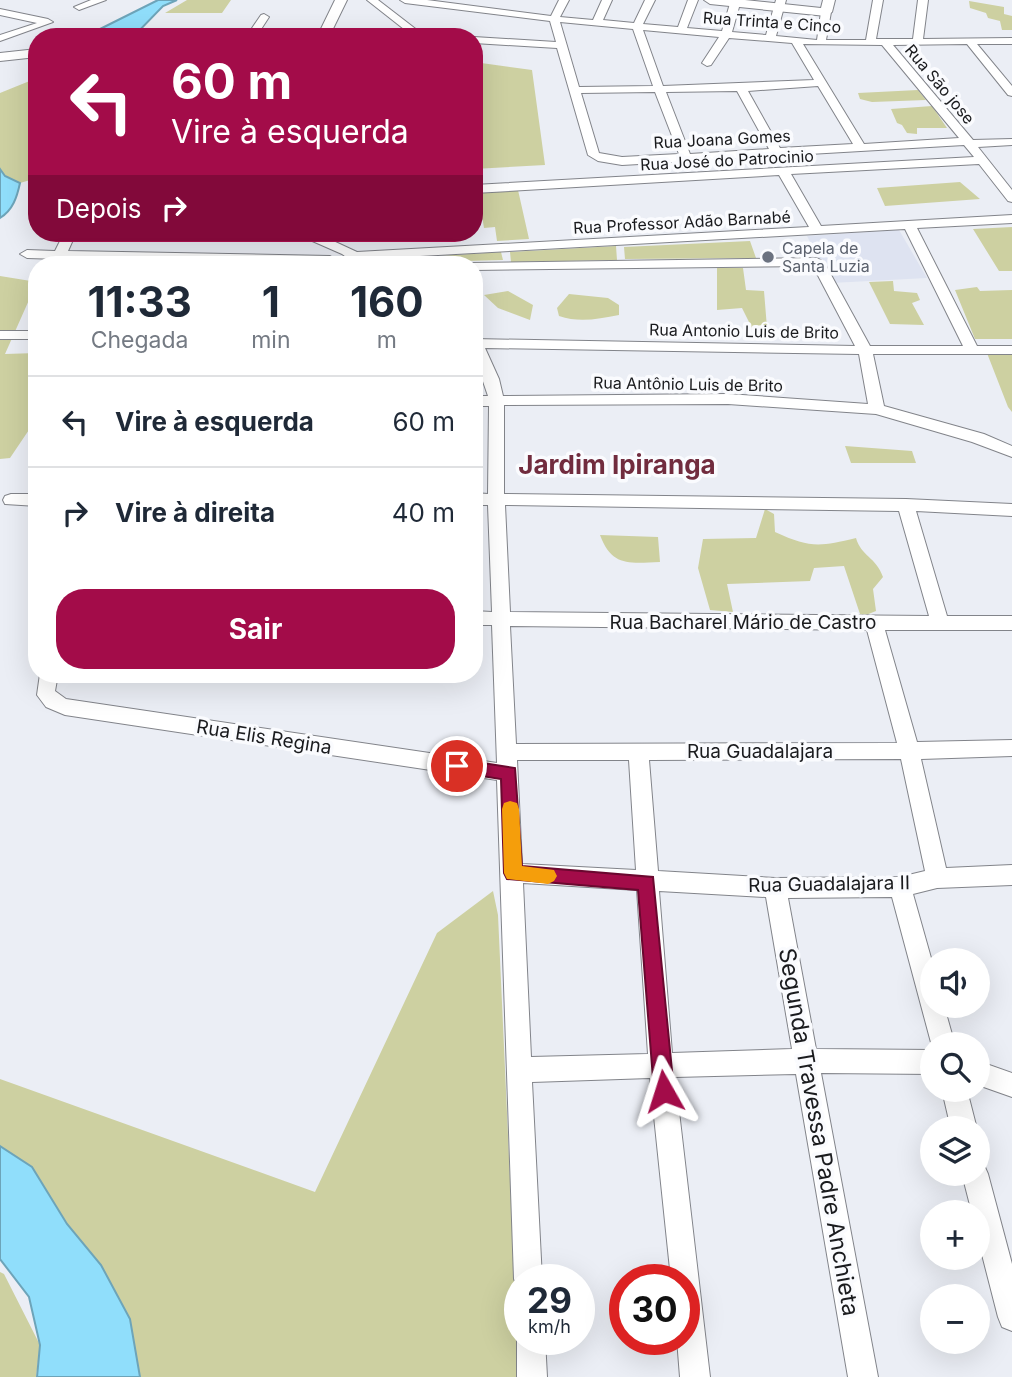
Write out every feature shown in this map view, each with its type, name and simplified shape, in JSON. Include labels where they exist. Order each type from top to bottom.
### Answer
[{"type":"main road","points":[[327,28],[341,0]]},
{"type":"main road","points":[[710,0],[828,6]]},
{"type":"main road","points":[[0,57],[28,54]]},
{"type":"street","points":[[79,7],[101,0]]},
{"type":"street","points":[[372,0],[409,28]]},
{"type":"street","name":"Rua Trinta e Cinco","points":[[405,0],[554,19],[821,43],[1012,41]]},
{"type":"street","points":[[470,9],[477,0]]},
{"type":"street","points":[[511,14],[521,0]]},
{"type":"street","points":[[554,19],[564,0]]},
{"type":"street","points":[[597,22],[607,0]]},
{"type":"street","points":[[650,0],[637,26],[639,38],[686,157]]},
{"type":"street","points":[[681,31],[693,0]]},
{"type":"street","points":[[870,44],[878,0]]},
{"type":"street","points":[[918,41],[923,0]]},
{"type":"street","points":[[0,12],[12,1]]},
{"type":"street","points":[[707,63],[726,34],[736,1]]},
{"type":"street","points":[[770,39],[780,4]]},
{"type":"street","points":[[821,43],[828,6]]},
{"type":"street","points":[[477,22],[484,11]]},
{"type":"street","points":[[0,12],[48,22],[30,28]]},
{"type":"street","points":[[257,28],[264,17]]},
{"type":"street","name":"Rua Joana Gomes","points":[[554,19],[596,157],[622,161],[860,147],[1012,142]]},
{"type":"street","points":[[0,38],[28,29]]},
{"type":"street","points":[[483,38],[561,45]]},
{"type":"street","points":[[796,41],[860,147]]},
{"type":"street","points":[[969,41],[1012,93]]},
{"type":"street","name":"Rua São jose","points":[[886,44],[1012,198]]},
{"type":"street","points":[[577,90],[741,88],[822,83]]},
{"type":"street","points":[[741,88],[776,152]]},
{"type":"street","name":"Rua José do Patrocinio","points":[[483,190],[981,160]]},
{"type":"street","points":[[784,173],[818,232]]},
{"type":"street","name":"Rua Professor Adão Barnabé","points":[[412,256],[1012,219]]},
{"type":"street","points":[[910,227],[972,350]]},
{"type":"street","points":[[753,236],[763,263]]},
{"type":"street","points":[[60,255],[65,242]]},
{"type":"street","points":[[316,242],[327,256]]},
{"type":"street","points":[[324,242],[351,256]]},
{"type":"street","points":[[620,243],[621,263]]},
{"type":"street","points":[[504,249],[509,265]]},
{"type":"street","points":[[27,254],[99,256]]},
{"type":"street","points":[[483,265],[817,262],[865,350],[877,409]]},
{"type":"street","points":[[0,335],[28,335]]},
{"type":"street","name":"Rua Antonio Luis de Brito","points":[[483,344],[1012,350]]},
{"type":"street","points":[[483,359],[494,380],[498,401],[496,498],[527,1264]]},
{"type":"street","name":"Rua Antônio Luis de Brito","points":[[483,401],[728,400],[877,409],[978,438],[1012,452]]},
{"type":"street","points":[[483,499],[906,505],[1012,510]]},
{"type":"street","points":[[11,500],[28,500]]},
{"type":"street","points":[[906,505],[940,623]]},
{"type":"street","name":"Rua Bacharel Mário de Castro","points":[[483,618],[603,622],[1012,623]]},
{"type":"street","points":[[874,622],[909,751],[937,878]]},
{"type":"street","name":"Rua Elis Regina","points":[[46,683],[46,696],[52,703],[65,707],[508,763]]},
{"type":"street","name":"Rua Guadalajara","points":[[508,763],[638,751],[909,751],[1012,748]]},
{"type":"street","points":[[638,751],[661,1065],[695,1377]]},
{"type":"street","name":"Rua Guadalajara II","points":[[513,873],[775,888],[900,887],[937,878],[1012,875]]},
{"type":"street","points":[[900,887],[939,1032]]},
{"type":"street","name":"Segunda Travessa Padre Anchieta","points":[[775,888],[863,1377]]},
{"type":"street","points":[[520,1070],[804,1060],[920,1062]]},
{"type":"street","points":[[990,1077],[1012,1084]]},
{"type":"street","points":[[978,1186],[1012,1317]]},
{"type":"street","points":[[531,1355],[532,1377]]},
{"type":"shaded area","points":[[899,230],[927,278],[831,283],[807,236]]},
{"type":"green space","points":[[187,0],[231,0],[222,13],[165,13]]},
{"type":"green space","points":[[969,1],[1004,7],[1004,14],[1012,16],[1012,30],[1002,30],[1000,21],[970,8]]},
{"type":"green space","points":[[483,63],[532,70],[545,165],[483,168]]},
{"type":"green space","points":[[28,82],[28,181],[20,183],[5,176],[0,169],[0,93]]},
{"type":"green space","points":[[918,90],[926,100],[872,102],[860,99],[858,93]]},
{"type":"green space","points":[[932,106],[947,128],[917,128],[917,134],[907,133],[902,125],[897,123],[891,109]]},
{"type":"green space","points":[[960,182],[980,199],[885,206],[877,188]]},
{"type":"green space","points":[[518,190],[529,239],[497,241],[495,227],[484,228],[483,192]]},
{"type":"green space","points":[[1012,227],[1012,271],[999,271],[973,229]]},
{"type":"green space","points":[[750,241],[756,258],[625,259],[624,247]]},
{"type":"green space","points":[[616,246],[617,260],[511,262],[510,252]]},
{"type":"green space","points":[[501,252],[503,260],[483,261],[483,256],[439,256]]},
{"type":"green space","points":[[717,268],[743,268],[746,290],[764,291],[768,340],[758,340],[742,308],[717,310]]},
{"type":"green space","points":[[0,276],[28,281],[28,302],[5,354],[28,353],[28,431],[10,458],[0,459]]},
{"type":"green space","points":[[893,281],[894,291],[917,293],[920,300],[912,303],[924,325],[890,324],[869,282]]},
{"type":"green space","points":[[977,287],[980,291],[1012,290],[1012,339],[975,339],[955,290]]},
{"type":"green space","points":[[508,291],[533,305],[530,320],[498,308],[484,295]]},
{"type":"green space","points":[[569,294],[608,298],[619,305],[619,315],[581,320],[559,316],[557,308]]},
{"type":"green space","points":[[985,348],[1012,348],[1012,412],[1008,407]]},
{"type":"green space","points":[[845,446],[912,451],[916,463],[851,463]]},
{"type":"green space","points":[[765,509],[774,514],[775,532],[797,541],[823,544],[856,538],[861,549],[877,565],[883,577],[873,589],[876,611],[861,617],[844,566],[814,568],[810,581],[727,584],[733,612],[710,610],[698,568],[703,539],[756,538]]},
{"type":"green space","points":[[600,535],[658,537],[660,562],[631,562],[616,558]]},
{"type":"green space","points":[[493,891],[498,915],[514,1264],[504,1264],[504,1355],[518,1355],[519,1377],[140,1377],[130,1319],[101,1265],[67,1224],[32,1167],[0,1146],[0,1079],[315,1192],[437,933]]},
{"type":"green space","points":[[0,1272],[4,1274],[40,1345],[36,1377],[0,1377]]},
{"type":"water","points":[[158,0],[177,0],[163,6],[142,28],[102,28]]},
{"type":"water","points":[[0,169],[5,176],[20,183],[14,203],[0,218]]},
{"type":"water","points":[[0,1146],[32,1167],[67,1224],[101,1265],[130,1319],[140,1377],[37,1377],[40,1345],[29,1297],[0,1259]]},
{"type":"slow traffic","points":[[510,809],[513,873],[548,876]]},
{"type":"place","name":"Capela de Santa Luzia","points":[[768,257]]},
{"type":"district","name":"Jardim Ipiranga","points":[[617,464]]},
{"type":"route","points":[[457,766],[509,774],[513,873],[646,882],[664,1091]]}]
